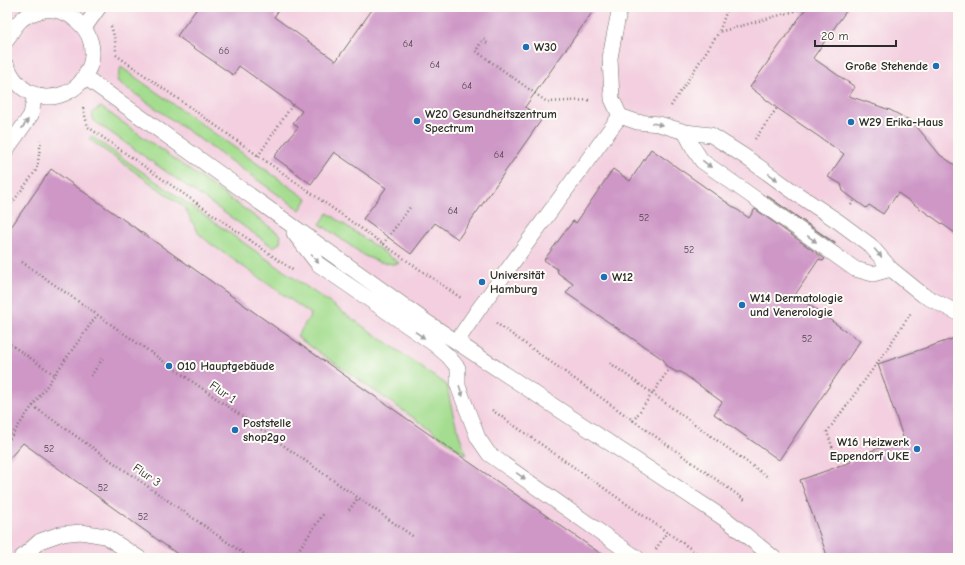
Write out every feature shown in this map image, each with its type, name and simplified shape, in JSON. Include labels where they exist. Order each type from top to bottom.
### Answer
[{"type":"lane","points":[[84,28],[99,7]]},
{"type":"lane","points":[[620,7],[610,58],[612,99],[620,116],[637,122],[659,124],[685,132],[712,135],[870,245],[892,269],[923,295],[958,313]]},
{"type":"lane","points":[[8,74],[25,90],[45,97],[55,96],[68,92],[78,86],[85,77],[91,65],[92,52],[90,40],[84,28],[74,18],[60,12],[43,8],[21,20],[9,32]]},
{"type":"lane","points":[[85,77],[428,323],[728,521],[774,558]]},
{"type":"lane","points":[[7,150],[31,115],[35,94]]},
{"type":"lane","points":[[457,341],[620,116]]},
{"type":"lane","points":[[685,132],[702,161],[855,269],[872,274],[892,269]]},
{"type":"lane","points":[[282,218],[318,264],[434,344],[448,356],[458,368],[458,386],[478,438],[489,454],[637,558]]},
{"type":"lane","points":[[21,558],[40,541],[60,534],[81,532],[105,536],[139,558]]},
{"type":"path","points":[[659,124],[719,32],[728,7]]},
{"type":"path","points":[[953,7],[958,11]]},
{"type":"path","points":[[719,32],[806,8]]},
{"type":"path","points":[[487,43],[483,39],[476,51],[547,102],[612,99]]},
{"type":"path","points":[[116,55],[745,500]]},
{"type":"path","points":[[258,156],[293,104]]},
{"type":"path","points":[[744,156],[777,108]]},
{"type":"path","points":[[7,210],[37,169],[41,140]]},
{"type":"path","points":[[383,244],[411,206]]},
{"type":"path","name":"Flur 1","points":[[22,262],[414,537]]},
{"type":"path","points":[[839,466],[827,432],[878,362],[923,295]]},
{"type":"path","points":[[7,442],[97,315]]},
{"type":"path","points":[[7,342],[55,375]]},
{"type":"path","points":[[91,376],[104,358]]},
{"type":"path","points":[[610,363],[769,478]]},
{"type":"path","points":[[633,421],[670,368]]},
{"type":"path","name":"Flur 3","points":[[33,406],[250,558]]},
{"type":"path","points":[[349,510],[358,498]]},
{"type":"path","points":[[293,558],[324,513]]},
{"type":"path","points":[[663,539],[667,532]]},
{"type":"shaded area","name":"Universität Hamburg","points":[[7,7],[958,7],[958,558],[7,558]]},
{"type":"green space","points":[[121,67],[307,199],[300,210],[117,81]]},
{"type":"green space","points":[[101,107],[281,235],[280,243],[273,247],[93,120],[93,112]]},
{"type":"green space","points":[[91,136],[447,385],[450,403],[467,455],[297,337],[311,314],[211,244],[199,234],[184,207],[89,139]]},
{"type":"green space","points":[[328,213],[399,263],[393,264],[379,262],[365,256],[320,224]]},
{"type":"building","name":"W20 Gesundheitszentrum Spectrum","points":[[198,7],[281,7],[274,17],[336,61],[374,7],[596,7],[525,107],[542,119],[458,239],[435,223],[411,254],[363,219],[386,188],[334,152],[311,184],[274,157],[298,127],[293,123],[302,111],[239,66],[233,75],[177,36]]},
{"type":"building","name":"W29 Erika-Haus","points":[[807,7],[849,7],[813,58],[855,87],[849,96],[890,110],[913,122],[940,155],[958,167],[958,235],[898,193],[883,214],[869,205],[866,208],[843,191],[841,184],[828,177],[844,154],[777,108],[750,87]]},
{"type":"building","name":"W14 Dermatologie und Venerologie","points":[[651,149],[749,218],[755,209],[825,259],[823,261],[819,259],[795,295],[860,341],[779,460],[714,414],[722,402],[681,372],[676,372],[665,365],[664,360],[566,293],[573,284],[558,273],[557,269],[544,260],[573,221],[576,223],[613,169],[630,181]]},
{"type":"building","name":"O10 Hauptgebäude","points":[[51,169],[607,558],[183,558],[23,443],[7,461],[7,233]]},
{"type":"building","points":[[766,195],[835,243],[835,244]]},
{"type":"building","name":"W16 Heizwerk Eppendorf UKE","points":[[958,337],[958,558],[828,558],[800,480],[851,462],[850,458],[904,440],[878,364]]},
{"type":"place","name":"W30","points":[[526,47]]},
{"type":"place","name":"Große Stehende","points":[[936,66]]},
{"type":"place","name":"W20 Gesundheitszentrum Spectrum","points":[[417,121]]},
{"type":"place","name":"W29 Erika-Haus","points":[[851,122]]},
{"type":"place","name":"W12","points":[[604,277]]},
{"type":"place","name":"Universität Hamburg","points":[[482,282]]},
{"type":"place","name":"W14 Dermatologie und Venerologie","points":[[742,305]]},
{"type":"place","name":"O10 Hauptgebäude","points":[[169,366]]},
{"type":"place","name":"Poststelle shop2go","points":[[235,430]]},
{"type":"place","name":"W16 Heizwerk Eppendorf UKE","points":[[917,449]]}]
